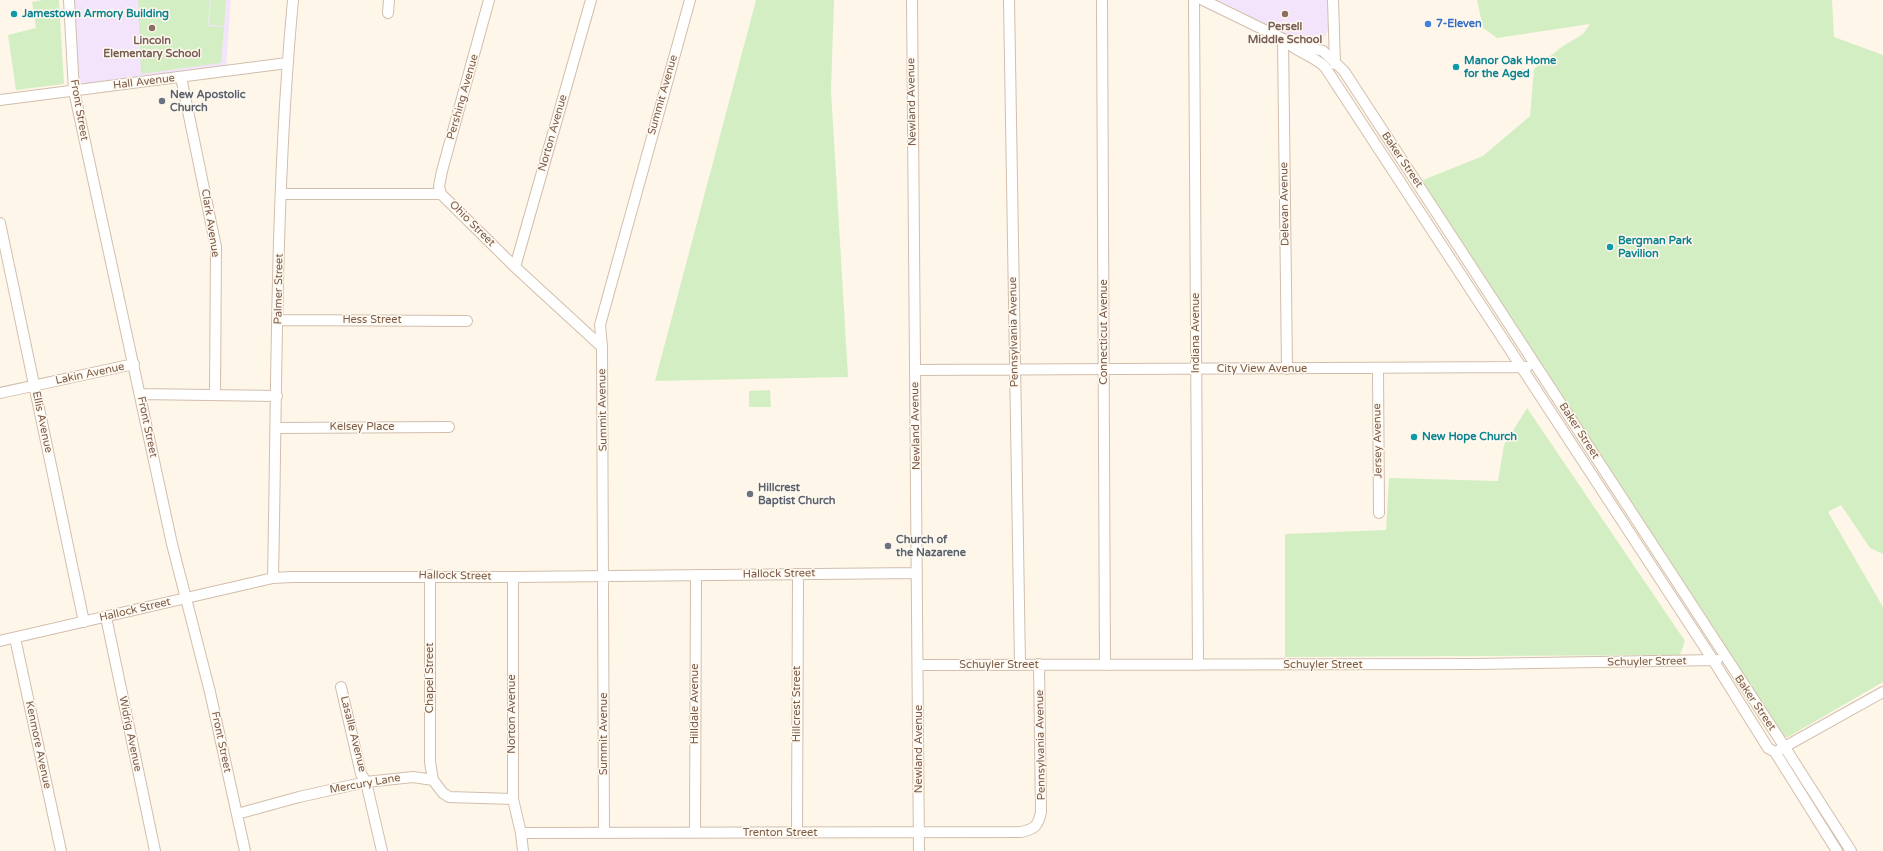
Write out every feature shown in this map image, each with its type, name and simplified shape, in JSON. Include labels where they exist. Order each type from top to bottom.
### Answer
[{"type":"street","name":"Front Street","points":[[69,0],[74,91],[172,544],[210,692],[245,851]]},
{"type":"street","name":"Palmer Street","points":[[273,578],[281,194],[287,63],[293,0]]},
{"type":"street","points":[[388,13],[389,0]]},
{"type":"street","name":"Pershing Avenue","points":[[441,194],[439,186],[442,171],[489,0]]},
{"type":"street","name":"Norton Avenue","points":[[515,267],[590,0]]},
{"type":"street","name":"Summit Avenue","points":[[604,832],[604,576],[602,347],[600,325],[690,0]]},
{"type":"street","name":"Newland Avenue","points":[[912,0],[920,851]]},
{"type":"street","name":"Pennsylvania Avenue","points":[[1009,0],[1020,664]]},
{"type":"street","name":"Connecticut Avenue","points":[[1102,0],[1105,369],[1105,665]]},
{"type":"street","name":"Indiana Avenue","points":[[1194,0],[1198,665]]},
{"type":"street","name":"Baker Street","points":[[1203,0],[1283,39],[1323,51],[1344,71],[1785,747],[1850,851]]},
{"type":"street","points":[[1333,0],[1333,33],[1336,78],[1342,92]]},
{"type":"street","points":[[1308,46],[1318,45],[1333,33]]},
{"type":"street","name":"Baker Street","points":[[1283,39],[1293,48],[1319,61],[1325,67],[1713,660],[1768,748],[1775,752],[1837,851]]},
{"type":"street","name":"Delevan Avenue","points":[[1283,39],[1287,370]]},
{"type":"street","name":"Hall Avenue","points":[[0,100],[287,63]]},
{"type":"street","name":"Clark Avenue","points":[[181,77],[216,247],[215,394]]},
{"type":"street","name":"Ohio Street","points":[[281,194],[441,194],[515,267],[602,347]]},
{"type":"street","name":"Ellis Avenue","points":[[0,223],[84,622]]},
{"type":"street","name":"Hess Street","points":[[278,320],[467,321]]},
{"type":"street","name":"Lakin Avenue","points":[[0,393],[134,364]]},
{"type":"street","name":"City View Avenue","points":[[915,370],[1287,370],[1537,367]]},
{"type":"street","name":"Jersey Avenue","points":[[1378,369],[1379,513]]},
{"type":"street","points":[[140,394],[277,396]]},
{"type":"street","name":"Kelsey Place","points":[[276,428],[449,427]]},
{"type":"street","name":"Hallock Street","points":[[0,642],[273,578],[430,575],[513,577],[917,573]]},
{"type":"street","name":"Hillcrest Street","points":[[797,833],[798,574]]},
{"type":"street","name":"Chapel Street","points":[[430,575],[430,762],[433,780]]},
{"type":"street","name":"Hilldale Avenue","points":[[695,833],[696,575]]},
{"type":"street","name":"Norton Avenue","points":[[513,577],[513,799],[521,833],[523,851]]},
{"type":"street","name":"Widrig Avenue","points":[[106,617],[155,851]]},
{"type":"street","name":"Kenmore Avenue","points":[[15,638],[61,851]]},
{"type":"street","name":"Schuyler Street","points":[[919,665],[1476,664],[1727,660]]},
{"type":"street","name":"Pennsylvania Avenue","points":[[1038,825],[1041,812],[1042,783],[1039,664]]},
{"type":"street","name":"Lasalle Avenue","points":[[341,687],[361,774],[366,782],[382,851]]},
{"type":"street","points":[[1775,752],[1883,692]]},
{"type":"street","name":"Mercury Lane","points":[[237,814],[299,797],[366,782],[413,777],[433,780]]},
{"type":"street","points":[[433,780],[443,793],[449,797],[513,799]]},
{"type":"street","name":"Trenton Street","points":[[521,833],[1021,832],[1033,830],[1038,825]]},
{"type":"shaded area","name":"Lincoln Elementary School","points":[[73,0],[231,0],[226,67],[80,86],[78,84]]},
{"type":"shaded area","name":"Persell Middle School","points":[[1214,0],[1328,0],[1328,31],[1318,44],[1305,45]]},
{"type":"green space","points":[[59,0],[64,84],[16,90],[8,35],[36,28],[32,2]]},
{"type":"green space","points":[[138,0],[210,0],[208,26],[224,27],[221,63],[141,74]]},
{"type":"green space","points":[[211,0],[226,0],[224,26],[209,25]]},
{"type":"green space","points":[[756,0],[834,0],[831,90],[848,377],[655,381]]},
{"type":"green space","points":[[1477,0],[1832,0],[1834,37],[1883,55],[1883,554],[1870,548],[1841,505],[1828,512],[1883,607],[1883,682],[1788,737],[1784,737],[1418,182],[1483,156],[1530,116],[1534,69],[1563,46],[1583,34],[1590,24],[1497,38],[1483,28]]},
{"type":"green space","points":[[770,390],[771,407],[749,407],[749,391]]},
{"type":"green space","points":[[1527,408],[1685,641],[1680,655],[1285,657],[1285,534],[1386,530],[1389,478],[1498,481],[1504,445]]},
{"type":"place","name":"Jamestown Armory Building","points":[[14,14]]},
{"type":"place","name":"Persell Middle School","points":[[1285,14]]},
{"type":"place","name":"7-Eleven","points":[[1428,24]]},
{"type":"place","name":"Lincoln Elementary School","points":[[152,28]]},
{"type":"place","name":"Manor Oak Home for the Aged","points":[[1456,67]]},
{"type":"place","name":"New Apostolic Church","points":[[162,101]]},
{"type":"place","name":"Bergman Park Pavilion","points":[[1610,247]]},
{"type":"place","name":"New Hope Church","points":[[1414,437]]},
{"type":"place","name":"Hillcrest Baptist Church","points":[[750,494]]},
{"type":"place","name":"Church of the Nazarene","points":[[888,546]]}]
